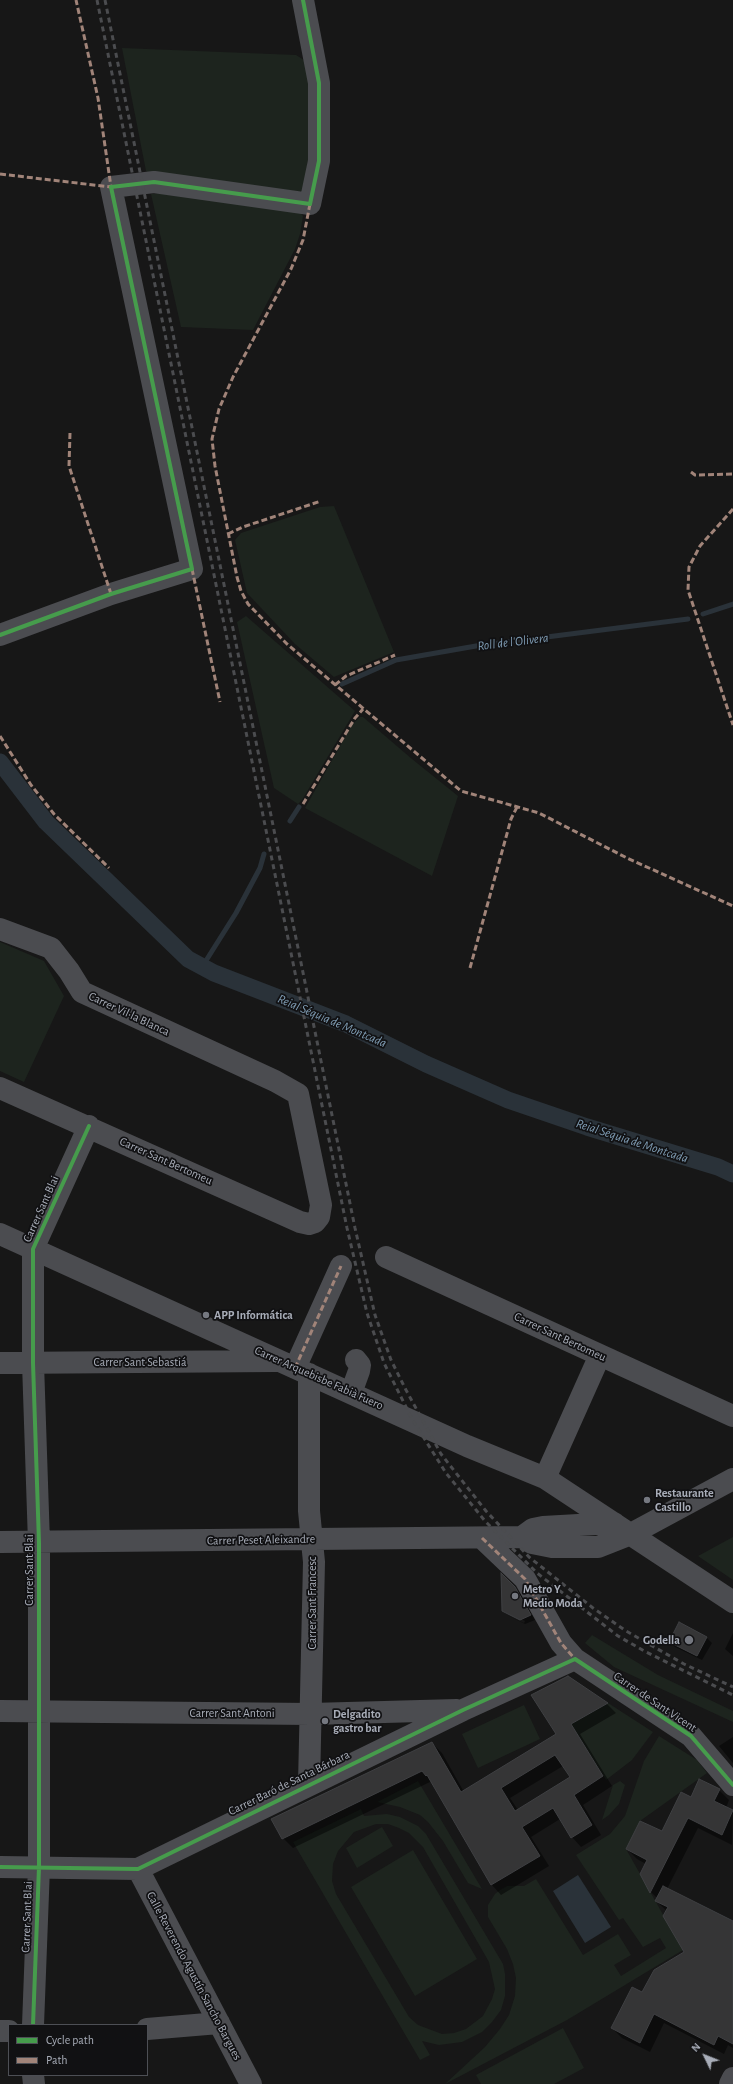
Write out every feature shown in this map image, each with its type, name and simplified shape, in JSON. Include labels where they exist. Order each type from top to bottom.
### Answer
[{"type":"street","points":[[0,635],[111,594],[192,569],[111,187],[154,182],[310,204],[319,161],[319,83],[303,0]]},
{"type":"street","name":"Carrer Vil·la Blanca","points":[[0,928],[50,948],[69,971],[82,992],[275,1081],[298,1094],[321,1205]]},
{"type":"street","name":"Carrer Sant Bertomeu","points":[[0,1088],[90,1126],[300,1222],[309,1224],[315,1222],[319,1217],[321,1205]]},
{"type":"street","name":"Carrer Sant Blai","points":[[33,2024],[39,1867],[39,1542],[33,1363],[33,1249],[90,1126]]},
{"type":"street","name":"Carrer Arquebisbe Fabià Fuero","points":[[0,1234],[467,1446],[545,1478],[727,1597]]},
{"type":"street","name":"Carrer Sant Bertomeu","points":[[386,1257],[733,1416]]},
{"type":"street","points":[[295,1367],[341,1266]]},
{"type":"street","points":[[545,1478],[600,1355]]},
{"type":"street","points":[[351,1393],[360,1371],[360,1365],[356,1360]]},
{"type":"street","name":"Carrer Sant Sebastiá","points":[[0,1363],[295,1367]]},
{"type":"street","name":"Carrer Sant Francesc","points":[[295,1367],[310,1539],[314,1562],[309,1784]]},
{"type":"street","points":[[622,1529],[733,1478]]},
{"type":"street","name":"Carrer Peset Aleixandre","points":[[0,1542],[482,1538],[522,1537],[534,1529],[542,1527],[622,1529]]},
{"type":"street","name":"Carrer de Sant Vicent","points":[[482,1538],[525,1579],[562,1643],[575,1659],[691,1736],[733,1785]]},
{"type":"street","name":"Carrer Baró de Santa Bárbara","points":[[0,1867],[138,1869],[309,1784],[463,1710],[575,1659]]},
{"type":"street","name":"Carrer Sant Antoni","points":[[0,1711],[311,1714],[463,1710]]},
{"type":"street","name":"Calle Reverendo Agustín Sancho Bargues","points":[[138,1869],[251,2084]]},
{"type":"street","points":[[148,2029],[219,2023]]},
{"type":"street","points":[[730,2084],[733,2078]]},
{"type":"shaded area","points":[[122,48],[296,55],[307,62],[315,117],[303,192],[153,177],[146,171]]},
{"type":"shaded area","points":[[161,193],[297,208],[303,216],[300,234],[295,249],[253,330],[181,327],[151,194]]},
{"type":"shaded area","points":[[334,506],[394,652],[334,677],[295,644],[247,593],[235,540],[241,533],[320,507]]},
{"type":"shaded area","points":[[246,616],[355,711],[302,800],[298,804],[274,788],[237,622]]},
{"type":"shaded area","points":[[360,717],[363,717],[458,796],[432,876],[305,808],[352,725]]},
{"type":"shaded area","points":[[0,942],[44,961],[64,996],[24,1082],[0,1071]]},
{"type":"shaded area","points":[[733,1537],[733,1580],[698,1556]]},
{"type":"shaded area","points":[[592,1635],[658,1675],[733,1711],[733,1722],[614,1667],[585,1643]]},
{"type":"shaded area","points":[[608,1703],[653,1732],[632,1760],[606,1780],[571,1724]]},
{"type":"shaded area","points":[[524,1705],[540,1739],[478,1768],[462,1734]]},
{"type":"shaded area","points":[[659,1736],[697,1760],[707,1773],[640,1821],[626,1849],[683,1950],[567,2020],[445,2084],[485,2047],[500,2029],[509,2015],[515,1996],[516,1978],[513,1964],[507,1949],[488,1917],[488,1905],[495,1894],[500,1890],[507,1886],[524,1886],[536,1879],[583,1955],[618,1934],[631,1955],[614,1965],[621,1976],[666,1948],[660,1938],[643,1947],[623,1918],[619,1920],[576,1855],[610,1834],[625,1816],[644,1761]]},
{"type":"shaded area","points":[[418,1781],[482,1889],[468,1883],[443,1841],[428,1822],[420,1815],[400,1807],[377,1802]]},
{"type":"shaded area","points":[[620,1781],[625,1785],[619,1804],[602,1820],[613,1785]]},
{"type":"shaded area","points":[[361,1809],[364,1816],[387,1814],[400,1817],[418,1826],[426,1834],[503,1964],[505,1974],[505,1996],[501,2010],[492,2022],[482,2032],[462,2042],[439,2045],[422,2041],[430,2055],[420,2060],[293,1842]],"holes":[[[376,1824],[388,1824],[409,1833],[423,1847],[489,1962],[495,1989],[492,1999],[483,2016],[466,2029],[454,2033],[442,2034],[418,2025],[409,2017],[336,1894],[332,1881],[333,1864],[338,1851],[354,1832]]]},
{"type":"shaded area","points":[[382,1827],[393,1846],[357,1868],[346,1848]]},
{"type":"shaded area","points":[[413,1850],[477,1959],[415,1996],[351,1887]]},
{"type":"shaded area","points":[[578,1875],[611,1927],[585,1943],[553,1891]]},
{"type":"shaded area","points":[[563,2028],[584,2068],[554,2084],[481,2084],[476,2075]]},
{"type":"building","name":"Metro Y Medio Moda","points":[[501,1573],[515,1587],[531,1615],[520,1620],[502,1611]]},
{"type":"building","points":[[679,1622],[707,1637],[697,1656],[669,1642]]},
{"type":"building","points":[[568,1676],[608,1703],[571,1724],[603,1776],[574,1795],[592,1825],[571,1838],[553,1808],[522,1827],[540,1856],[491,1885],[427,1775],[426,1776],[422,1771],[282,1839],[271,1819],[432,1742],[461,1792],[556,1734],[531,1695]],"holes":[[[555,1755],[570,1777],[515,1811],[501,1788]]]},
{"type":"building","points":[[699,1779],[720,1789],[714,1801],[733,1810],[722,1835],[688,1818],[650,1893],[640,1874],[647,1860],[626,1849],[640,1821],[662,1831],[681,1792],[691,1797]]},
{"type":"building","points":[[663,1886],[733,1921],[733,2044],[718,2036],[714,2045],[654,2014],[640,2043],[611,2028],[632,1987],[642,1992],[654,1970],[684,1952],[663,1916],[668,1907],[655,1901]]},
{"type":"waterway","name":"Roll de l'Olivera","points":[[703,614],[733,604]]},
{"type":"waterway","name":"Roll de l'Olivera","points":[[342,684],[396,660],[476,646],[688,619]]},
{"type":"waterway","name":"Reial Séquia de Montcada","points":[[0,762],[46,822],[188,959],[214,973],[346,1024],[426,1064],[508,1100],[587,1127],[718,1167],[733,1174]]},
{"type":"waterway","points":[[290,821],[299,807]]},
{"type":"waterway","points":[[202,967],[236,913],[260,868],[264,854]]},
{"type":"railway","points":[[97,0],[347,1228],[367,1313],[384,1363],[412,1419],[446,1473],[485,1521],[537,1573],[618,1636],[646,1652],[733,1695]]},
{"type":"railway","points":[[105,0],[355,1228],[375,1315],[391,1360],[441,1454],[486,1511],[529,1557],[593,1608],[626,1631],[684,1664],[733,1687]]},
{"type":"marked path","points":[[0,174],[111,187],[98,98],[76,0]]},
{"type":"marked path","points":[[310,204],[303,240],[291,269],[233,377],[219,409],[212,439],[215,466],[237,577],[241,591],[248,604],[287,644],[461,791],[539,813],[627,858],[733,906]]},
{"type":"marked path","points":[[70,433],[69,466],[111,594]]},
{"type":"marked path","points":[[691,472],[695,475],[733,474]]},
{"type":"marked path","points":[[228,534],[243,527],[321,501]]},
{"type":"marked path","points":[[733,509],[700,546],[689,567],[688,590],[733,725]]},
{"type":"marked path","points":[[192,569],[220,702]]},
{"type":"marked path","points":[[335,685],[346,676],[395,655]]},
{"type":"marked path","points":[[303,804],[355,718],[363,709]]},
{"type":"marked path","points":[[0,736],[31,785],[54,814],[109,868]]},
{"type":"marked path","points":[[470,968],[511,819],[517,807]]},
{"type":"marked path","points":[[295,1368],[341,1266]]},
{"type":"marked path","points":[[482,1538],[525,1579],[561,1643],[575,1659]]},
{"type":"cycle path","points":[[0,635],[111,594],[192,569],[111,187],[154,182],[310,204],[319,161],[319,83],[303,0]]},
{"type":"cycle path","points":[[33,2024],[39,1867],[39,1543],[33,1363],[33,1249],[89,1126]]},
{"type":"cycle path","points":[[0,1867],[138,1869],[463,1710],[575,1659],[691,1736],[733,1785]]},
{"type":"place","name":"APP Informática","points":[[206,1315]]},
{"type":"place","name":"Restaurante Castillo","points":[[647,1500]]},
{"type":"place","name":"Metro Y Medio Moda","points":[[515,1596]]},
{"type":"place","name":"Godella","points":[[689,1640]]},
{"type":"place","name":"Delgadito gastro bar","points":[[325,1721]]}]
